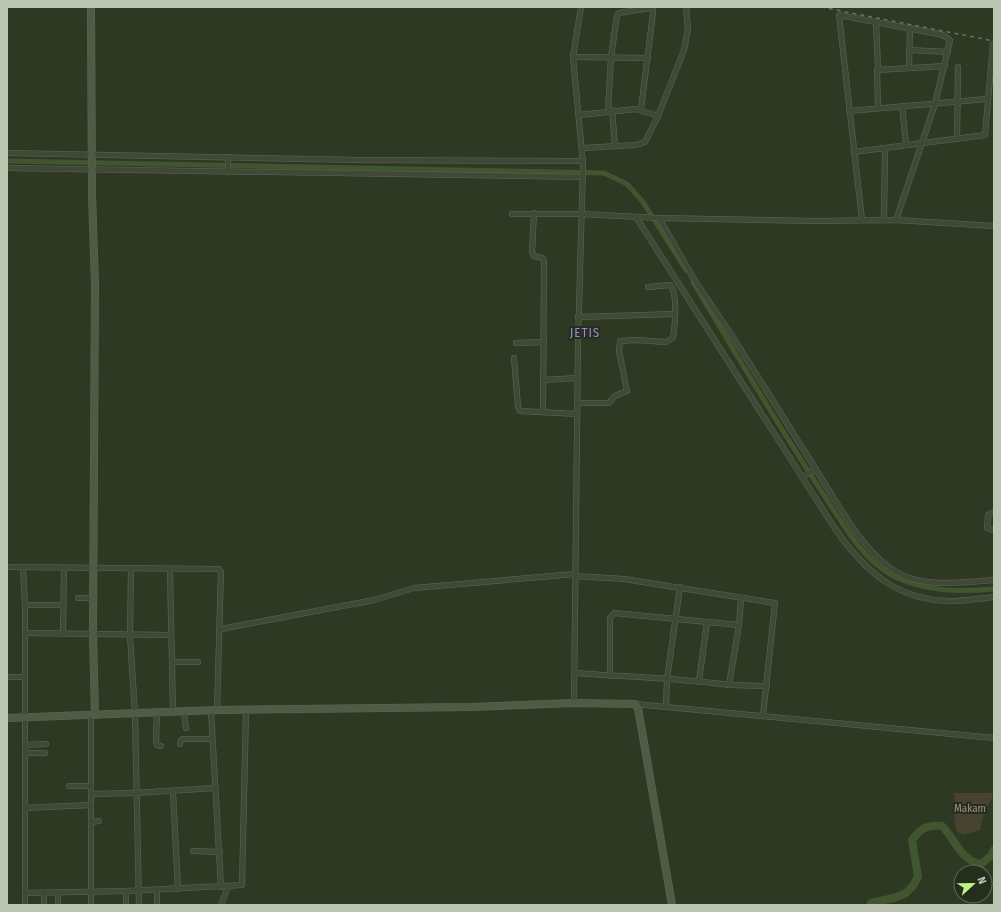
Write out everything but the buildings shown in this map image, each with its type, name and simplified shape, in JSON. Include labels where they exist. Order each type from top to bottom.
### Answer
[{"type":"main road","points":[[91,7],[92,168],[95,285],[93,715]]},
{"type":"main road","points":[[7,718],[214,711],[574,703],[635,704],[638,708],[644,737],[672,905]]},
{"type":"street","points":[[574,703],[578,318],[583,163],[573,57],[581,7]]},
{"type":"street","points":[[582,148],[636,145],[645,142],[658,116],[686,43],[688,29],[686,7]]},
{"type":"street","points":[[615,146],[610,111],[611,57],[617,15],[619,13],[650,8],[653,11],[641,109]]},
{"type":"street","points":[[862,220],[839,15],[910,28],[948,37],[950,42],[945,66],[923,142],[896,220]]},
{"type":"street","points":[[876,22],[878,108]]},
{"type":"street","points":[[909,68],[910,28]]},
{"type":"street","points":[[854,152],[985,135],[993,44]]},
{"type":"street","points":[[909,50],[948,52]]},
{"type":"street","points":[[573,57],[648,58]]},
{"type":"street","points":[[878,69],[945,66]]},
{"type":"street","points":[[957,139],[958,67]]},
{"type":"street","points":[[850,111],[987,99]]},
{"type":"street","points":[[902,106],[906,145]]},
{"type":"street","points":[[579,115],[641,109],[658,116]]},
{"type":"street","points":[[884,220],[885,148]]},
{"type":"street","points":[[7,153],[92,156],[583,163]]},
{"type":"street","points":[[228,158],[228,171]]},
{"type":"street","points":[[7,168],[92,168],[583,177]]},
{"type":"street","points":[[534,213],[532,252],[534,256],[542,258],[544,261],[543,411]]},
{"type":"street","points":[[512,214],[581,214],[657,218],[896,220],[994,226]]},
{"type":"street","points":[[636,217],[849,549],[863,564],[881,578],[902,591],[933,599],[953,601],[994,597]]},
{"type":"street","points":[[657,218],[695,281],[815,469],[861,540],[875,556],[892,570],[915,580],[926,582],[994,580]]},
{"type":"street","points":[[648,287],[670,285],[676,279]]},
{"type":"street","points":[[577,403],[609,403],[615,396],[627,392],[619,351],[619,342],[636,340],[669,342],[674,334],[675,296],[670,285]]},
{"type":"street","points":[[578,318],[674,314]]},
{"type":"street","points":[[516,343],[544,342]]},
{"type":"street","points":[[514,358],[518,408],[520,411],[543,411],[577,414]]},
{"type":"street","points":[[543,380],[577,378]]},
{"type":"street","points":[[803,476],[815,469]]},
{"type":"street","points":[[994,512],[989,514],[987,519],[987,528],[994,530]]},
{"type":"street","points":[[7,567],[93,567],[131,569],[217,568],[221,570],[221,629],[212,738],[221,887]]},
{"type":"street","points":[[23,567],[25,605],[24,677],[26,753],[25,905]]},
{"type":"street","points":[[63,633],[64,568]]},
{"type":"street","points":[[131,569],[130,634],[135,714],[139,905]]},
{"type":"street","points":[[170,569],[173,712]]},
{"type":"street","points":[[221,629],[374,600],[414,588],[575,575],[608,577],[680,587],[775,603],[763,715]]},
{"type":"street","points":[[666,706],[667,679],[680,587]]},
{"type":"street","points":[[78,598],[94,598]]},
{"type":"street","points":[[729,685],[739,626],[741,598]]},
{"type":"street","points":[[25,605],[63,605]]},
{"type":"street","points":[[610,676],[610,618],[612,614],[617,613],[739,626]]},
{"type":"street","points":[[699,682],[707,622]]},
{"type":"street","points":[[25,633],[171,635]]},
{"type":"street","points":[[172,662],[198,662]]},
{"type":"street","points":[[575,673],[729,685],[766,686]]},
{"type":"street","points":[[7,677],[24,677]]},
{"type":"street","points":[[635,704],[994,738]]},
{"type":"street","points":[[25,894],[240,886],[243,882],[246,711]]},
{"type":"street","points":[[184,712],[186,728]]},
{"type":"street","points":[[156,713],[156,742],[157,745],[161,746]]},
{"type":"street","points":[[91,905],[91,786],[93,715]]},
{"type":"street","points":[[180,744],[181,740],[212,738]]},
{"type":"street","points":[[25,745],[46,744]]},
{"type":"street","points":[[26,753],[45,753]]},
{"type":"street","points":[[69,786],[91,786]]},
{"type":"street","points":[[91,794],[174,792],[215,788]]},
{"type":"street","points":[[174,792],[178,889]]},
{"type":"street","points":[[25,808],[91,805]]},
{"type":"street","points":[[91,822],[99,821]]},
{"type":"street","points":[[193,851],[220,852]]},
{"type":"street","points":[[221,905],[228,887]]},
{"type":"street","points":[[157,890],[157,903]]},
{"type":"street","points":[[126,891],[126,905]]},
{"type":"street","points":[[44,893],[44,905]]},
{"type":"street","points":[[58,893],[58,905]]},
{"type":"green space","name":"Makam","points":[[954,793],[994,793],[983,817],[980,830],[963,835],[956,831]]},
{"type":"waterway","points":[[7,161],[604,173],[627,184],[643,202],[686,270]]},
{"type":"waterway","points":[[693,282],[803,463],[843,525],[870,559],[893,576],[930,588],[943,590],[994,589]]},
{"type":"waterway","points":[[870,905],[871,903],[894,898],[906,893],[913,886],[918,877],[912,840],[921,830],[925,828],[942,826],[963,854],[974,862],[981,864],[991,856],[994,850]]},
{"type":"railway","points":[[821,7],[994,41]]},
{"type":"district","name":"JETIS","points":[[585,332]]}]
